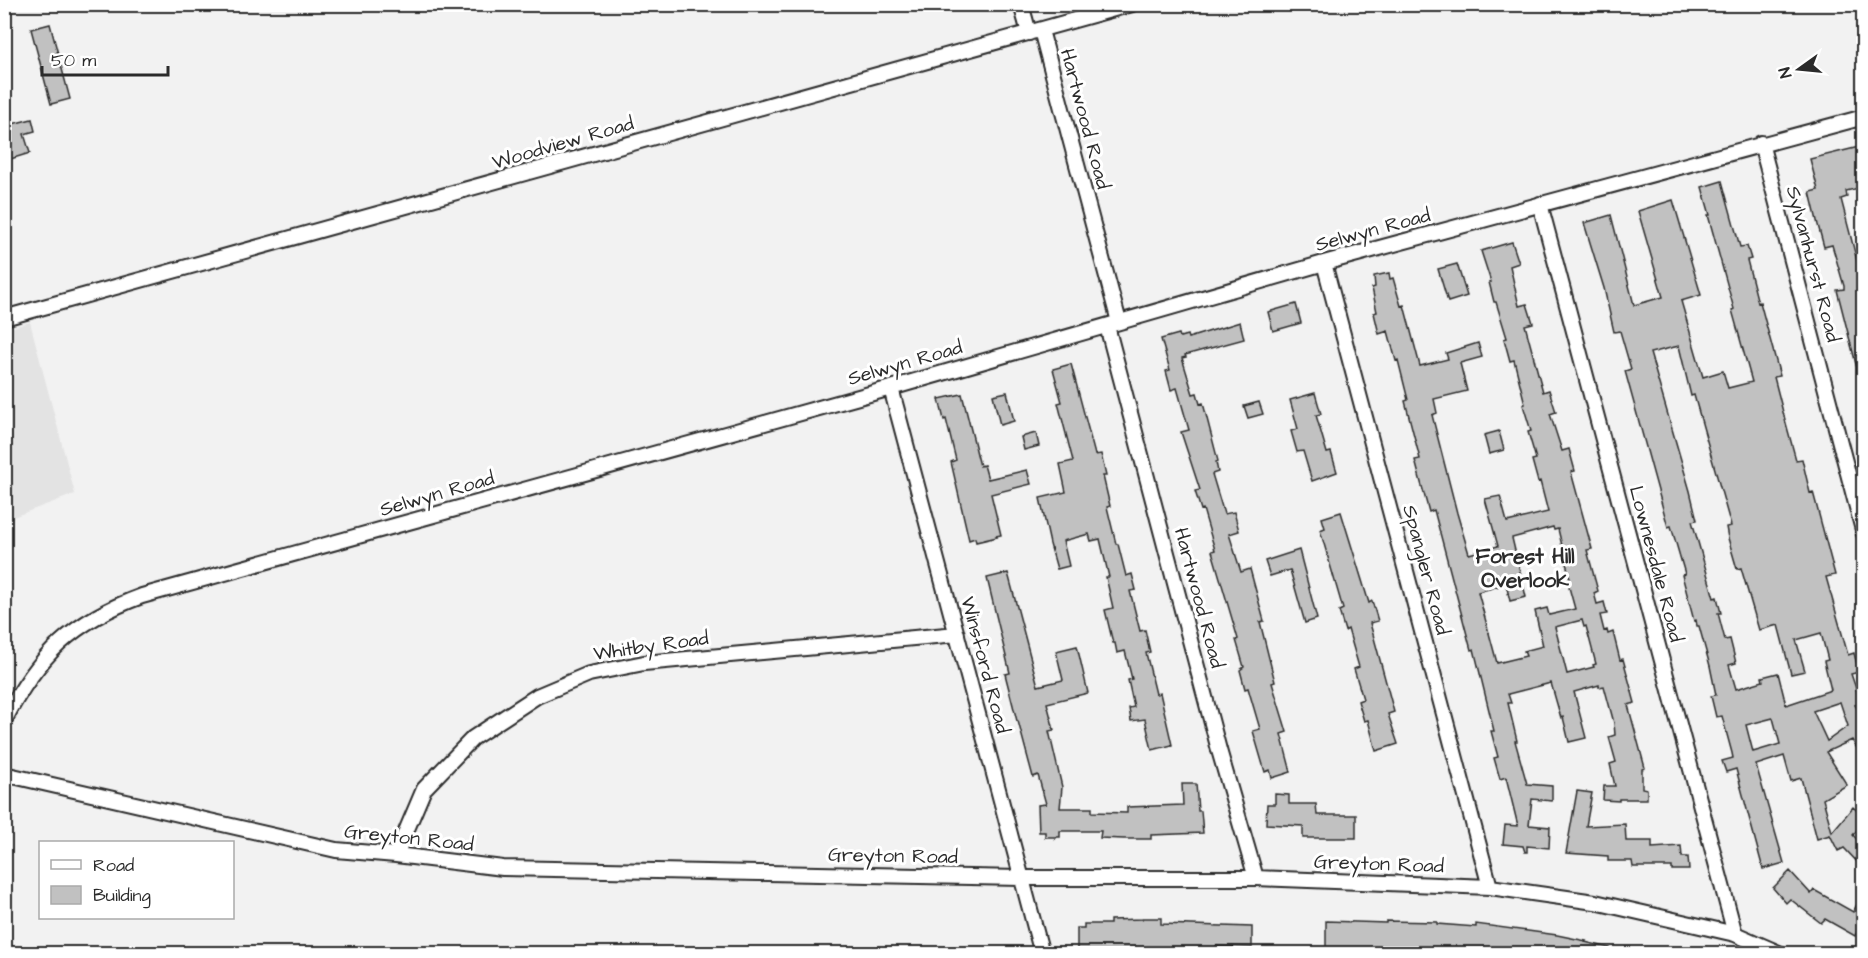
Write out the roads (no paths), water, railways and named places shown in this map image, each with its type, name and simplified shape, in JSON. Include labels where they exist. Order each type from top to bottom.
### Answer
[{"type":"street","name":"Hartwood Road","points":[[1021,4],[1035,32],[1113,324],[1219,750],[1256,878]]},
{"type":"street","name":"Woodview Road","points":[[4,318],[1132,4]]},
{"type":"street","name":"Selwyn Road","points":[[4,720],[30,675],[69,634],[94,616],[142,596],[891,388],[1324,264],[1863,117]]},
{"type":"street","name":"Sylvanhurst Road","points":[[1761,143],[1863,534]]},
{"type":"street","name":"Lownesdale Road","points":[[1540,204],[1735,934]]},
{"type":"street","name":"Spangler Road","points":[[1324,264],[1490,887]]},
{"type":"street","name":"Winsford Road","points":[[891,388],[1042,954]]},
{"type":"street","name":"Whitby Road","points":[[396,855],[424,789],[473,738],[537,696],[589,674],[644,663],[957,633]]},
{"type":"street","name":"Greyton Road","points":[[4,774],[336,850],[503,868],[1021,878],[1256,878],[1490,887],[1595,902],[1735,934],[1781,954]]},
{"type":"district","name":"Forest Hill Overlook","points":[[1525,568]]}]
